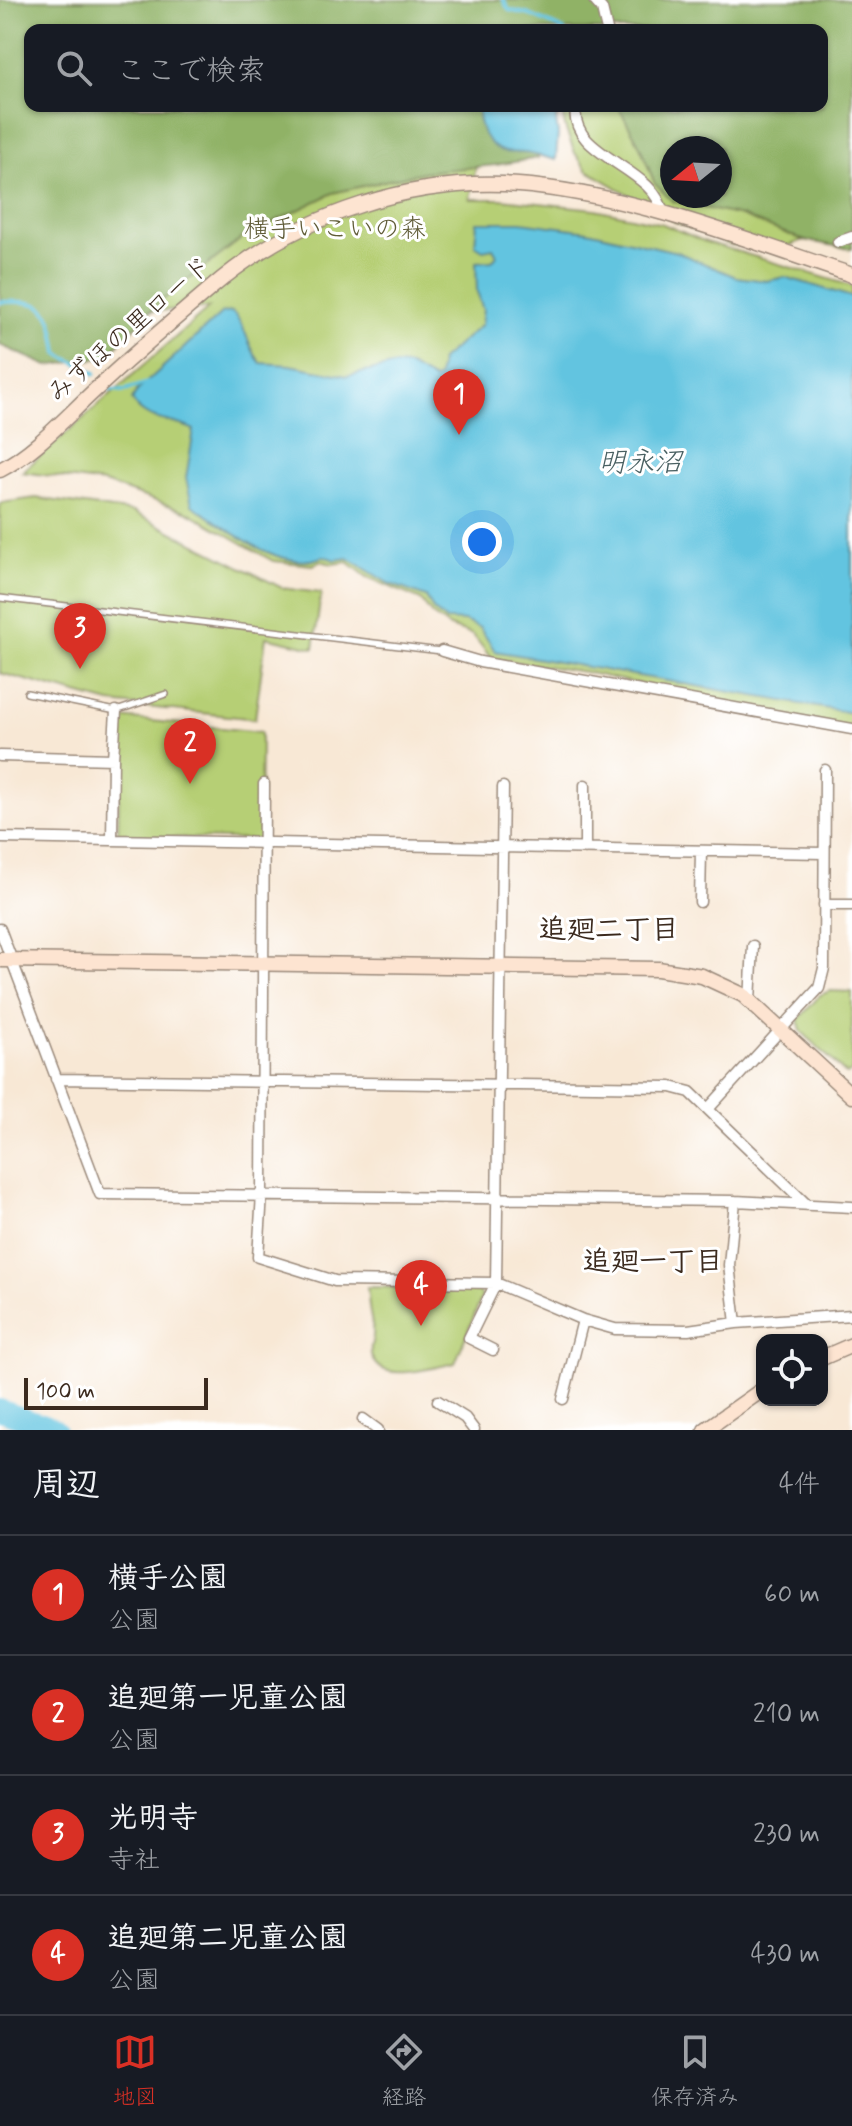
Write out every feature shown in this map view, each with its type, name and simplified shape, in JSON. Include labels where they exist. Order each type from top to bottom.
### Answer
[{"type":"street","points":[[594,0],[602,9],[606,24]]},
{"type":"street","points":[[576,112],[581,132],[591,144],[658,195],[663,214]]},
{"type":"street","name":"みずほの里ロード","points":[[0,470],[34,447],[214,285],[263,250],[316,221],[415,191],[476,185],[529,186],[587,194],[663,214],[852,275]]},
{"type":"street","points":[[838,242],[852,237]]},
{"type":"street","points":[[442,651],[480,662],[852,729]]},
{"type":"street","points":[[112,840],[116,711]]},
{"type":"street","points":[[0,756],[113,759]]},
{"type":"street","points":[[708,1109],[819,988],[824,968],[825,770]]},
{"type":"street","points":[[264,784],[262,1194],[258,1257],[335,1281],[496,1283],[583,1320],[615,1329],[688,1330],[736,1323],[852,1315]]},
{"type":"street","points":[[585,785],[585,849]]},
{"type":"street","points":[[493,1350],[469,1338],[496,1283],[503,787]]},
{"type":"street","points":[[0,838],[823,853]]},
{"type":"street","points":[[700,902],[701,851]]},
{"type":"street","points":[[824,905],[852,905]]},
{"type":"street","points":[[0,929],[6,960],[100,1194],[735,1201],[852,1207]]},
{"type":"street","points":[[750,1001],[753,946]]},
{"type":"street","points":[[6,960],[658,969],[702,976],[743,995],[852,1096]]},
{"type":"street","points":[[56,1079],[671,1087],[690,1092],[805,1203]]},
{"type":"street","points":[[735,1201],[729,1265],[736,1323]]},
{"type":"street","points":[[563,1399],[583,1320]]},
{"type":"street","points":[[828,1355],[852,1345]]},
{"type":"street","points":[[705,1430],[756,1394]]},
{"type":"street","points":[[438,1401],[465,1418],[474,1430]]},
{"type":"street","points":[[363,1419],[378,1430]]},
{"type":"lane","points":[[0,598],[442,651]]},
{"type":"lane","points":[[27,693],[116,711],[166,694]]},
{"type":"green space","points":[[0,0],[852,0],[823,233],[788,246],[730,245],[675,222],[587,170],[575,153],[563,118],[564,112],[828,112],[828,24],[24,24],[24,112],[91,112],[479,150],[470,199],[501,199],[595,209],[663,224],[706,242],[852,286],[852,731],[585,672],[491,658],[473,635],[450,627],[432,615],[421,600],[367,577],[348,562],[332,564],[321,561],[313,565],[273,561],[188,512],[104,483],[22,472],[209,308],[90,314],[0,298]]},
{"type":"green space","name":"横手いこいの森","points":[[0,0],[852,0],[852,249],[803,240],[741,216],[704,208],[732,208],[732,136],[660,136],[660,189],[621,112],[828,112],[828,24],[24,24],[24,112],[560,112],[538,158],[423,172],[333,193],[245,236],[156,305],[106,357],[48,366],[0,345]]},
{"type":"green space","points":[[36,498],[133,512],[282,588],[321,593],[314,648],[266,637],[255,719],[110,703],[0,673],[0,503]]},
{"type":"green space","points":[[121,718],[261,732],[260,840],[118,836]]},
{"type":"green space","points":[[830,991],[852,992],[852,1071],[847,1075],[801,1031],[798,1020],[820,995]]},
{"type":"green space","points":[[367,1287],[476,1288],[482,1296],[455,1363],[407,1372],[394,1372],[375,1364],[371,1354],[373,1333]]},
{"type":"water","points":[[555,112],[558,134],[556,160],[499,150],[484,134],[478,113]]},
{"type":"water","name":"明永沼","points":[[477,222],[521,222],[588,231],[677,252],[736,277],[767,281],[785,277],[852,297],[852,713],[495,651],[480,628],[464,621],[446,620],[434,611],[426,597],[388,583],[348,558],[335,560],[324,556],[291,560],[273,554],[238,536],[192,505],[186,478],[194,430],[144,413],[132,400],[137,391],[222,313],[232,312],[261,363],[347,376],[396,365],[409,366],[434,380],[438,378],[441,360],[481,325],[483,310],[477,292],[476,262],[492,261],[497,255],[493,248],[483,250],[475,245]]},
{"type":"waterway","points":[[503,0],[509,10],[550,24]]},
{"type":"waterway","points":[[0,302],[29,303],[45,310],[53,326],[58,353],[95,374]]},
{"type":"waterway","points":[[108,389],[123,391],[148,383]]},
{"type":"waterway","points":[[0,1410],[55,1430]]},
{"type":"place","name":"横手公園","points":[[459,435]]},
{"type":"place","name":"光明寺","points":[[80,669]]},
{"type":"place","name":"追廻第一児童公園","points":[[190,784]]},
{"type":"place","name":"追廻第二児童公園","points":[[421,1326]]},
{"type":"district","name":"追廻二丁目","points":[[609,930]]},
{"type":"district","name":"追廻一丁目","points":[[653,1262]]}]
